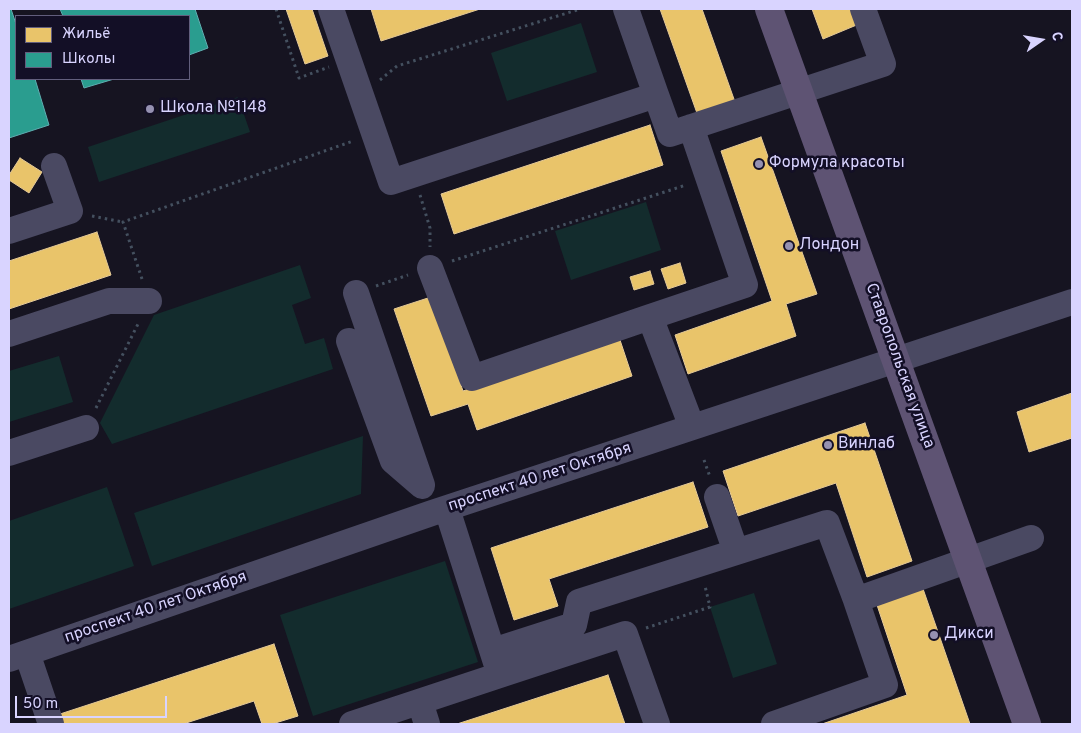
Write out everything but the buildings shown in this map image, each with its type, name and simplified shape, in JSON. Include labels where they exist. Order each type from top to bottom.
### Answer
[{"type":"main road","name":"Ставропольская улица","points":[[769,9],[897,359],[1027,724]]},
{"type":"street","points":[[331,9],[391,182],[656,95]]},
{"type":"street","points":[[626,9],[670,134],[882,64],[863,9]]},
{"type":"street","points":[[430,268],[472,378],[745,285],[691,127]]},
{"type":"street","points":[[9,231],[70,211],[54,166]]},
{"type":"street","points":[[356,294],[422,485],[439,511],[496,663]]},
{"type":"street","points":[[9,334],[109,301],[149,302]]},
{"type":"street","name":"проспект 40 лет Октября","points":[[18,656],[439,511],[1072,302]]},
{"type":"street","points":[[650,317],[692,427]]},
{"type":"street","points":[[349,341],[393,461],[422,485]]},
{"type":"street","points":[[9,453],[86,428]]},
{"type":"street","points":[[717,497],[736,552]]},
{"type":"street","points":[[352,724],[423,713],[496,663],[574,625],[579,602],[827,523],[885,684],[774,724]]},
{"type":"street","points":[[856,600],[1031,538]]},
{"type":"street","points":[[496,663],[626,634],[657,724]]},
{"type":"street","points":[[18,656],[50,724]]},
{"type":"path","points":[[276,9],[299,78],[348,61]]},
{"type":"path","points":[[360,97],[397,66],[580,9]]},
{"type":"path","points":[[70,211],[123,222],[373,134]]},
{"type":"path","points":[[414,175],[430,228],[430,268]]},
{"type":"path","points":[[356,294],[430,268],[708,178]]},
{"type":"path","points":[[86,428],[149,302],[123,222]]},
{"type":"path","points":[[626,634],[710,607],[699,564]]},
{"type":"green space","points":[[581,23],[597,72],[507,101],[491,53]]},
{"type":"green space","points":[[238,97],[250,132],[99,182],[88,147]]},
{"type":"green space","points":[[646,202],[661,250],[571,280],[555,231]]},
{"type":"green space","points":[[300,265],[311,298],[292,305],[305,344],[324,338],[333,369],[112,444],[100,423],[154,315]]},
{"type":"green space","points":[[59,356],[73,402],[9,422],[9,371]]},
{"type":"green space","points":[[363,436],[361,494],[152,566],[134,513]]},
{"type":"green space","points":[[107,487],[134,566],[9,609],[9,521]]},
{"type":"green space","points":[[445,561],[478,662],[313,716],[280,615]]},
{"type":"green space","points":[[754,593],[777,664],[733,678],[710,607]]},
{"type":"place","name":"Школа №1148","points":[[150,109]]},
{"type":"place","name":"Формула красоты","points":[[759,164]]},
{"type":"place","name":"Лондон","points":[[789,246]]},
{"type":"place","name":"Винлаб","points":[[828,445]]},
{"type":"place","name":"Дикси","points":[[934,635]]}]
